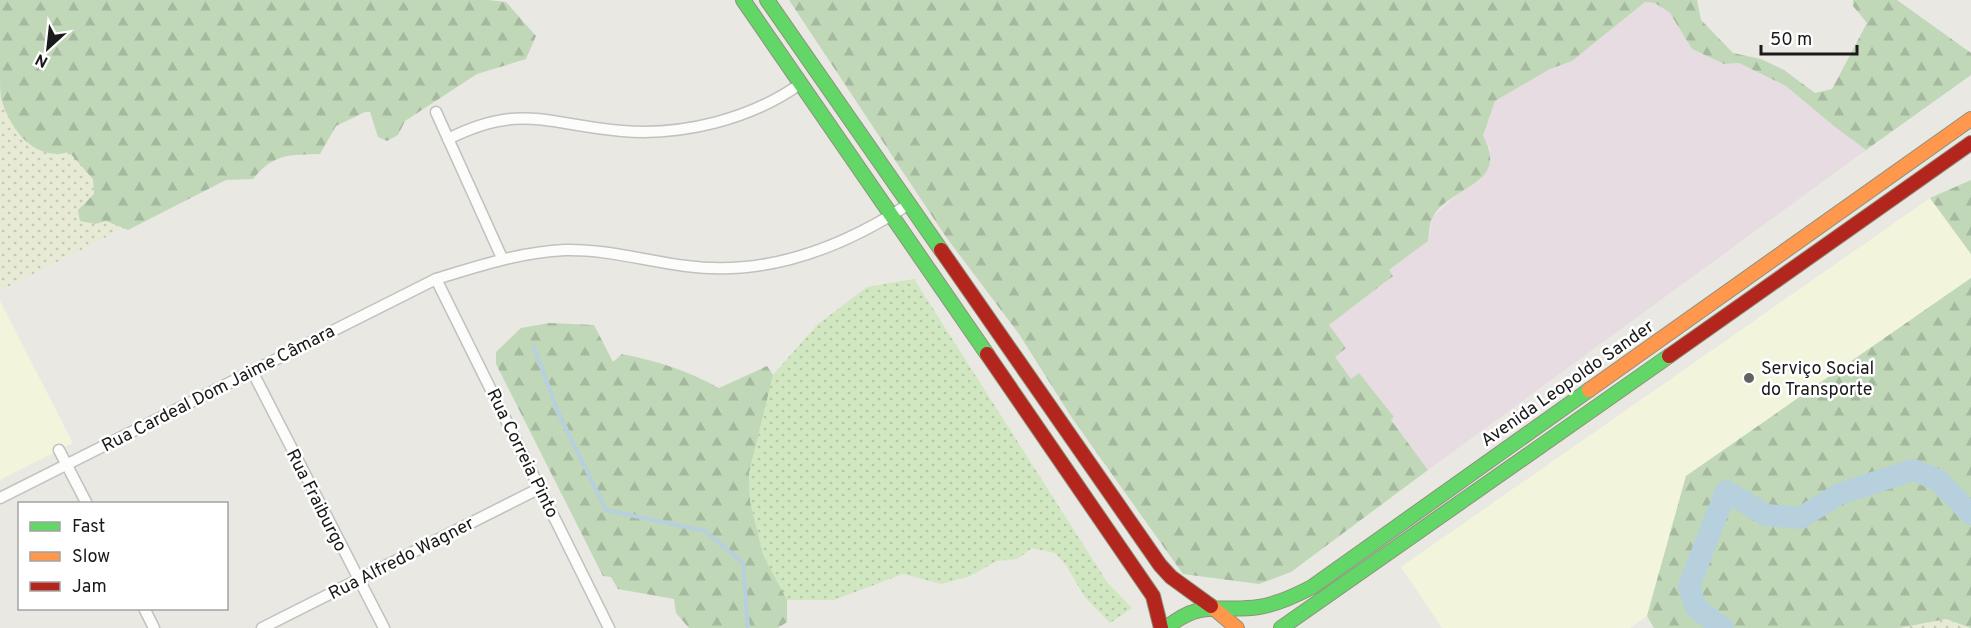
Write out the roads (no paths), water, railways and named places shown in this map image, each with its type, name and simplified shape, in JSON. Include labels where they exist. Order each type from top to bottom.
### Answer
[{"type":"main road","points":[[743,0],[1153,596],[1161,628]]},
{"type":"main road","points":[[767,0],[1161,566],[1171,578],[1211,606],[1237,628]]},
{"type":"main road","name":"Avenida Leopoldo Sander","points":[[1166,628],[1180,615],[1211,606],[1254,608],[1276,604],[1312,587],[1971,119]]},
{"type":"main road","name":"Avenida Leopoldo Sander","points":[[1281,628],[1971,143]]},
{"type":"street","points":[[448,140],[488,122],[522,117],[548,118],[624,131],[684,129],[742,114],[788,93],[800,84]]},
{"type":"street","points":[[436,112],[502,258]]},
{"type":"street","name":"Rua Cardeal Dom Jaime Câmara","points":[[0,498],[436,279],[502,258],[543,252],[585,250],[627,254],[688,267],[750,267],[810,255],[909,204]]},
{"type":"street","name":"Rua Correia Pinto","points":[[436,279],[609,628]]},
{"type":"street","name":"Rua Fraiburgo","points":[[252,371],[384,628]]},
{"type":"street","points":[[58,450],[86,502]]},
{"type":"street","name":"Rua Alfredo Wagner","points":[[261,628],[540,488]]},
{"type":"street","points":[[145,610],[154,628]]},
{"type":"waterway","points":[[534,347],[558,412],[606,510],[705,531],[743,563],[748,628]]},
{"type":"waterway","points":[[1723,628],[1696,608],[1689,586],[1726,491],[1766,515],[1800,518],[1839,494],[1913,470],[1938,480],[1971,514]]},
{"type":"place","name":"Serviço Social do Transporte","points":[[1749,378]]}]
